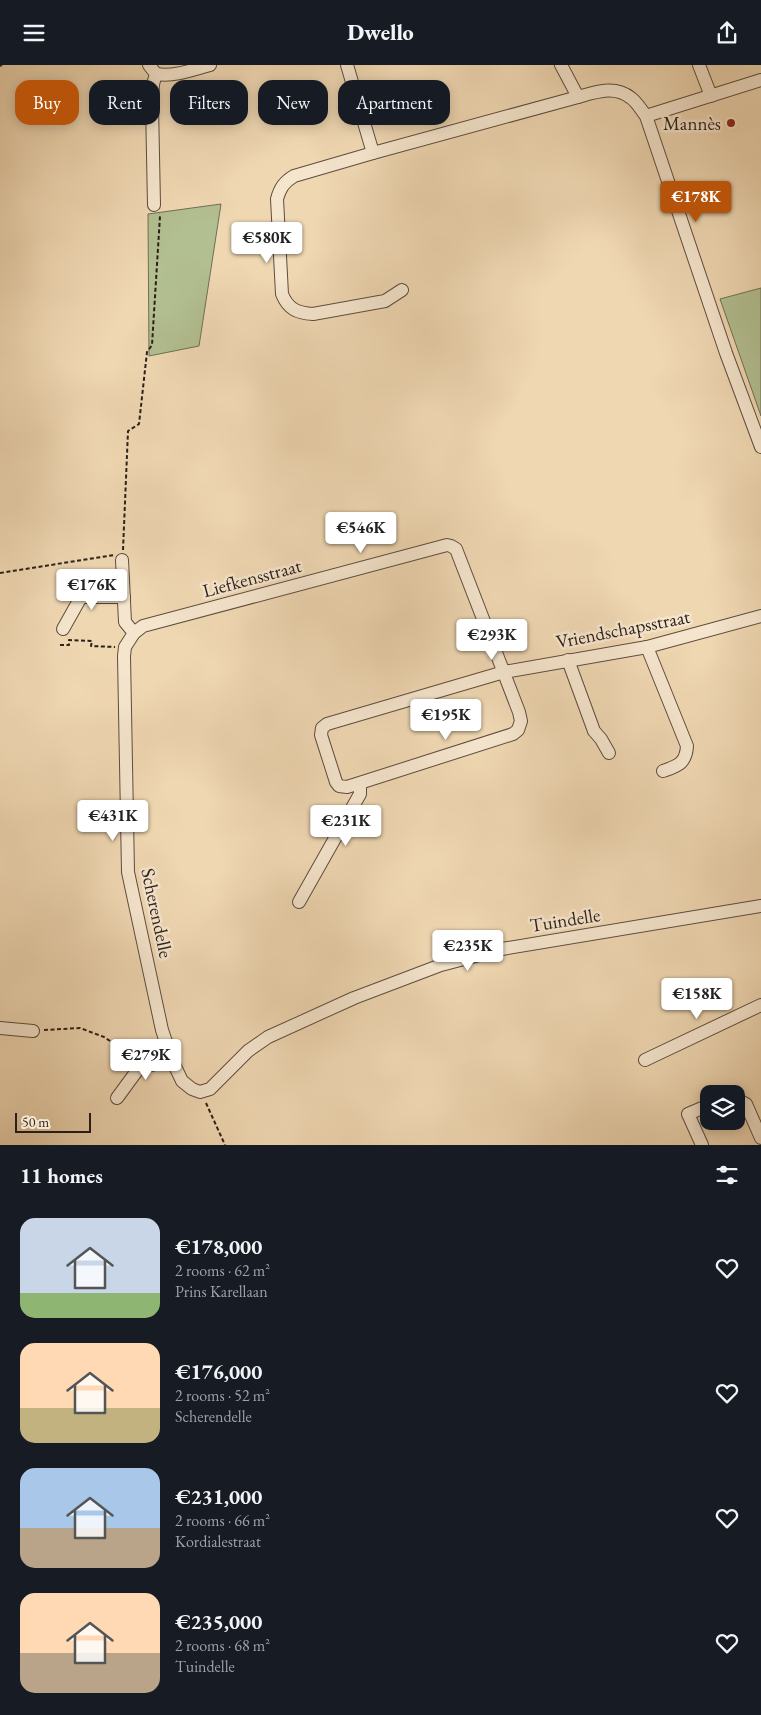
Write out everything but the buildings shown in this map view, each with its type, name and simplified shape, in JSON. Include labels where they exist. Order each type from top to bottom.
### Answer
[{"type":"street","points":[[152,69],[164,75],[176,74],[210,65]]},
{"type":"street","points":[[347,65],[373,153]]},
{"type":"street","points":[[561,65],[578,97]]},
{"type":"street","points":[[699,65],[711,96]]},
{"type":"street","points":[[152,69],[154,205]]},
{"type":"street","points":[[646,116],[761,81]]},
{"type":"street","points":[[402,290],[385,301],[313,314],[292,310],[282,294],[277,199],[286,181],[294,176],[373,153],[578,97],[601,91],[617,91],[631,98],[646,116],[722,344],[761,447]]},
{"type":"street","name":"Liefkensstraat","points":[[134,633],[143,626],[447,545],[456,549],[519,712],[521,721],[518,730],[513,734],[360,784]]},
{"type":"street","points":[[122,560],[124,622],[134,633],[125,647]]},
{"type":"street","points":[[62,629],[81,597],[124,597]]},
{"type":"street","name":"Vriendschapsstraat","points":[[360,784],[347,787],[339,786],[336,782],[321,735],[322,729],[327,724],[504,672],[647,647],[761,616]]},
{"type":"street","name":"Scherendelle","points":[[125,647],[128,872],[162,1030],[172,1060],[182,1081],[192,1089],[200,1092]]},
{"type":"street","points":[[647,647],[687,746],[684,758],[679,765],[663,771]]},
{"type":"street","points":[[568,660],[594,731],[601,739],[608,753]]},
{"type":"street","points":[[299,902],[360,794],[360,784]]},
{"type":"street","name":"Tuindelle","points":[[200,1092],[210,1089],[248,1051],[268,1037],[379,988],[441,965],[502,949],[761,906]]},
{"type":"street","points":[[645,1060],[761,1005]]},
{"type":"street","points":[[0,1028],[32,1031]]},
{"type":"street","points":[[117,1098],[139,1068],[172,1060]]},
{"type":"street","points":[[745,1104],[761,1139]]},
{"type":"street","points":[[700,1109],[688,1114],[702,1145]]},
{"type":"path","points":[[0,573],[112,555],[122,560],[128,431],[139,425],[147,352],[152,345],[160,216],[154,205]]},
{"type":"path","points":[[60,645],[69,645],[69,640],[92,641],[91,646],[125,647]]},
{"type":"path","points":[[32,1031],[80,1028],[104,1037],[132,1055],[145,1067]]},
{"type":"path","points":[[200,1092],[225,1145]]},
{"type":"green space","points":[[221,204],[199,346],[149,356],[148,214]]},
{"type":"green space","points":[[761,288],[761,416],[720,299]]},
{"type":"place","name":"Mannès","points":[[731,123]]}]
